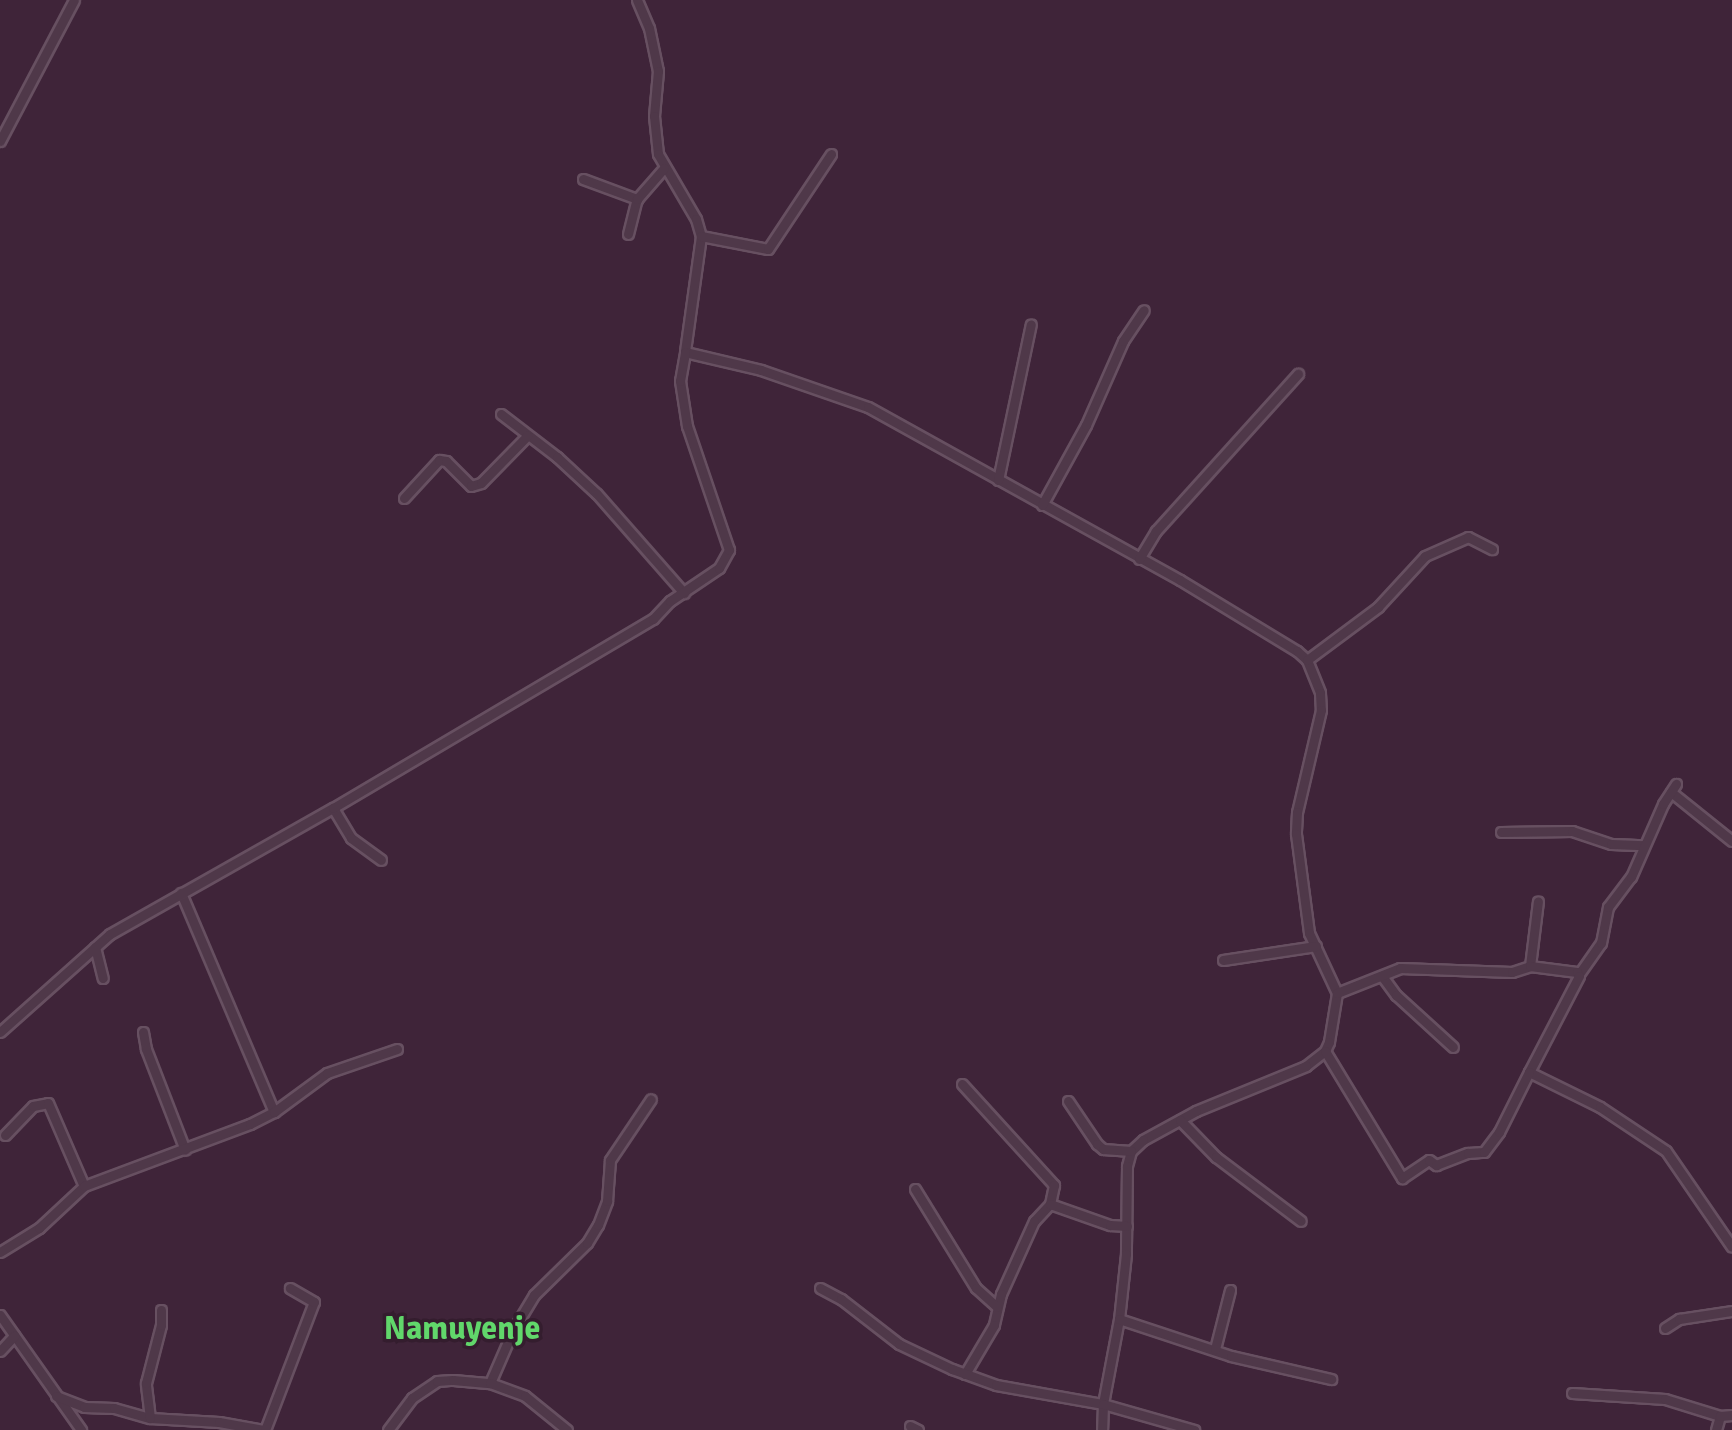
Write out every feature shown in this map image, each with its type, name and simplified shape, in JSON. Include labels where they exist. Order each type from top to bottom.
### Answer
[{"type":"street","points":[[0,141],[4,122],[74,0]]},
{"type":"street","points":[[0,1032],[110,934],[333,808],[653,619],[719,568],[729,550],[687,426],[680,381],[701,236],[696,219],[658,154],[654,116],[658,71],[649,28],[637,0]]},
{"type":"street","points":[[701,236],[768,249],[831,154]]},
{"type":"street","points":[[628,234],[637,199],[664,168]]},
{"type":"street","points":[[583,179],[637,199]]},
{"type":"street","points":[[1042,505],[1086,425],[1123,341],[1144,310]]},
{"type":"street","points":[[998,480],[1031,324]]},
{"type":"street","points":[[685,352],[761,370],[868,407],[1245,618],[1307,660],[1320,693],[1321,710],[1297,812],[1296,834],[1306,918],[1337,993],[1334,1026],[1325,1051],[1306,1066],[1180,1120],[1131,1151],[1103,1149],[1068,1101]]},
{"type":"street","points":[[1139,559],[1156,531],[1298,374]]},
{"type":"street","points":[[501,414],[557,457],[597,494],[684,593]]},
{"type":"street","points":[[404,498],[439,460],[446,461],[471,486],[481,483],[527,436]]},
{"type":"street","points":[[1307,660],[1378,607],[1425,556],[1461,538],[1474,539],[1492,549]]},
{"type":"street","points":[[1325,1051],[1402,1178],[1429,1160],[1436,1165],[1468,1153],[1484,1152],[1499,1132],[1579,974],[1601,943],[1608,907],[1631,877],[1673,788],[1732,841]]},
{"type":"street","points":[[333,808],[351,838],[381,860]]},
{"type":"street","points":[[1501,832],[1572,831],[1611,844],[1644,845]]},
{"type":"street","points":[[181,893],[274,1112]]},
{"type":"street","points":[[1530,966],[1538,901]]},
{"type":"street","points":[[1223,960],[1316,946]]},
{"type":"street","points":[[95,947],[103,978]]},
{"type":"street","points":[[1337,993],[1400,968],[1512,972],[1530,966],[1568,969],[1579,974]]},
{"type":"street","points":[[1382,976],[1396,995],[1453,1047]]},
{"type":"street","points":[[143,1032],[146,1049],[185,1150]]},
{"type":"street","points":[[0,1252],[39,1228],[84,1186],[185,1150],[274,1112],[327,1073],[397,1049]]},
{"type":"street","points":[[1529,1072],[1600,1107],[1666,1151],[1732,1247]]},
{"type":"street","points":[[962,1084],[1054,1185],[1050,1204],[1034,1221],[997,1307],[994,1325],[965,1374]]},
{"type":"street","points":[[490,1383],[513,1330],[534,1295],[587,1243],[598,1225],[607,1201],[610,1160],[651,1099]]},
{"type":"street","points":[[5,1135],[33,1106],[48,1103],[84,1186]]},
{"type":"street","points":[[1180,1120],[1216,1157],[1301,1221]]},
{"type":"street","points":[[1102,1430],[1103,1404],[1119,1319],[1127,1226],[1127,1166],[1131,1151]]},
{"type":"street","points":[[915,1189],[976,1288],[997,1307]]},
{"type":"street","points":[[1050,1204],[1110,1225],[1127,1226]]},
{"type":"street","points":[[56,1396],[84,1407],[114,1408],[150,1418],[219,1422],[264,1430],[314,1302],[290,1288]]},
{"type":"street","points":[[820,1288],[841,1299],[899,1344],[965,1374],[996,1385],[1103,1404],[1194,1430]]},
{"type":"street","points":[[1215,1349],[1230,1290]]},
{"type":"street","points":[[150,1418],[146,1383],[161,1325],[161,1310]]},
{"type":"street","points":[[1665,1328],[1679,1319],[1732,1311]]},
{"type":"street","points":[[0,1315],[81,1430]]},
{"type":"street","points":[[1119,1319],[1215,1349],[1331,1379]]},
{"type":"street","points":[[0,1351],[14,1336]]},
{"type":"street","points":[[388,1430],[399,1412],[437,1381],[490,1383],[525,1396],[567,1430]]},
{"type":"street","points":[[1572,1393],[1643,1395],[1720,1416],[1732,1415]]},
{"type":"street","points":[[1716,1430],[1720,1416]]},
{"type":"district","name":"Namuyenje","points":[[462,1329]]}]
